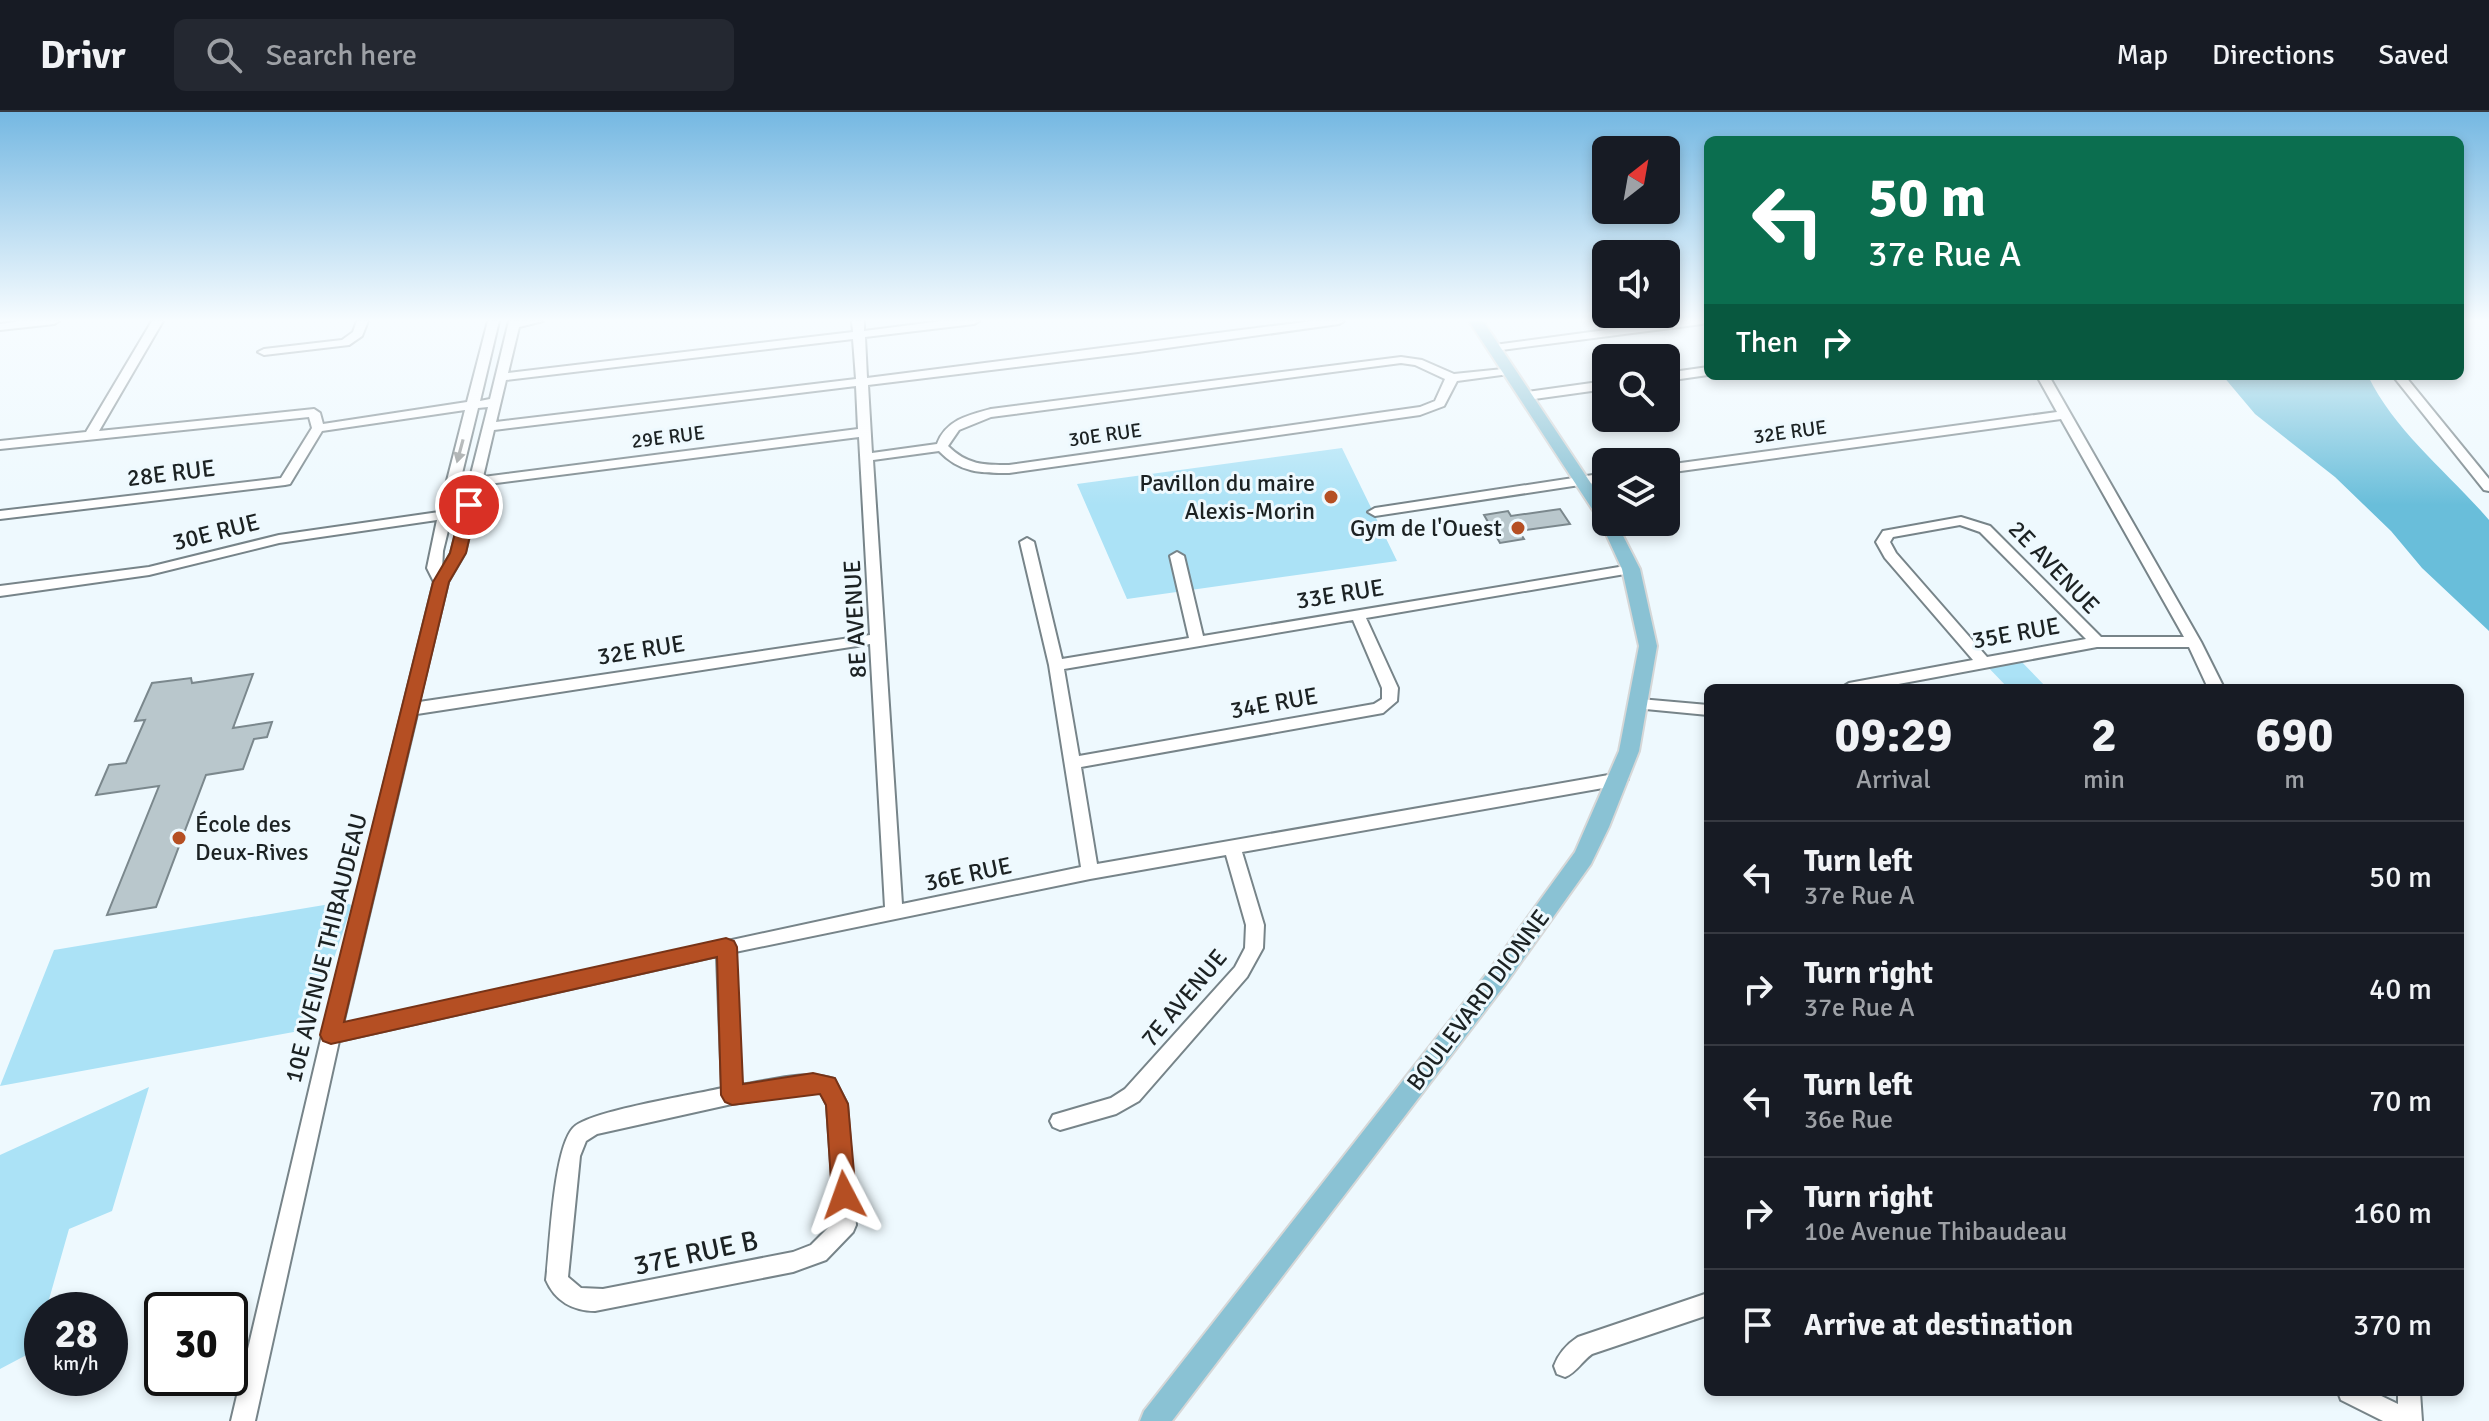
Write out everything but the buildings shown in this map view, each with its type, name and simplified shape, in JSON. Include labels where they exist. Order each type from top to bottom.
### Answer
[{"type":"main road","name":"BOULEVARD DIONNE","points":[[1517,382],[1592,498]]},
{"type":"main road","name":"BOULEVARD DIONNE","points":[[1154,1421],[1521,944],[1583,858],[1620,779],[1640,704],[1648,646],[1631,569],[1615,536]]},
{"type":"street","points":[[92,433],[122,382]]},
{"type":"street","name":"10E AVENUE THIBAUDEAU","points":[[441,582],[434,568],[443,515],[479,382]]},
{"type":"street","name":"10E AVENUE THIBAUDEAU","points":[[243,1421],[331,1035],[441,582],[458,553],[500,382]]},
{"type":"street","points":[[489,427],[845,382]]},
{"type":"street","name":"8E AVENUE","points":[[862,382],[894,914]]},
{"type":"street","points":[[867,457],[942,447],[944,438],[953,427],[970,418],[991,413],[1230,382]]},
{"type":"street","name":"30E RUE","points":[[942,447],[955,462],[970,469],[1009,469],[1420,411],[1438,407],[1445,401],[1451,382]]},
{"type":"street","points":[[2046,382],[2194,642],[2214,684]]},
{"type":"street","points":[[2404,382],[2489,487]]},
{"type":"street","points":[[1527,396],[1592,387]]},
{"type":"street","points":[[0,445],[92,433],[314,413],[318,428],[495,402]]},
{"type":"street","name":"32E RUE","points":[[1680,467],[2063,415]]},
{"type":"street","name":"28E RUE","points":[[0,515],[285,481],[318,428]]},
{"type":"street","name":"29E RUE","points":[[475,482],[866,432]]},
{"type":"street","points":[[1375,512],[1592,479]]},
{"type":"street","name":"30E RUE","points":[[0,591],[149,571],[279,539],[443,515]]},
{"type":"street","name":"2E AVENUE","points":[[1984,663],[1890,555],[1883,542],[1888,534],[1961,521],[1978,525],[1991,533],[2097,642]]},
{"type":"street","points":[[1027,542],[1056,665],[1090,872]]},
{"type":"street","points":[[1177,556],[1197,640]]},
{"type":"street","name":"33E RUE","points":[[1056,665],[1631,569]]},
{"type":"street","name":"34E RUE","points":[[1072,763],[1378,709],[1389,701],[1390,688],[1357,614]]},
{"type":"street","name":"32E RUE","points":[[411,709],[879,638]]},
{"type":"street","name":"35E RUE","points":[[1871,684],[2097,642],[2194,642]]},
{"type":"street","points":[[1640,704],[1704,710]]},
{"type":"street","name":"36E RUE","points":[[331,1035],[726,947],[1090,872],[1620,779]]},
{"type":"street","name":"7E AVENUE","points":[[1060,1121],[1116,1105],[1132,1095],[1241,972],[1254,948],[1255,925],[1233,849]]},
{"type":"street","points":[[726,947],[732,1095]]},
{"type":"street","name":"37E RUE B","points":[[813,1083],[827,1085],[837,1104],[846,1225],[818,1253],[793,1262],[603,1300],[582,1302],[565,1291],[557,1280],[570,1156],[579,1135],[592,1126],[732,1095],[813,1083]]},
{"type":"street","points":[[1565,1366],[1574,1353],[1586,1345],[1704,1305]]},
{"type":"street","points":[[2357,1396],[2408,1421],[2409,1396]]},
{"type":"shaded area","points":[[2228,382],[2371,382],[2408,434],[2489,520],[2489,631],[2422,568],[2391,531],[2335,477],[2255,414]]},
{"type":"shaded area","points":[[1342,448],[1397,561],[1127,599],[1077,484]]},
{"type":"shaded area","points":[[2017,657],[2043,684],[2004,684],[1984,663]]},
{"type":"shaded area","points":[[342,902],[352,905],[310,1029],[0,1086],[54,950]]},
{"type":"shaded area","points":[[149,1087],[112,1211],[69,1229],[51,1292],[24,1292],[24,1356],[0,1369],[0,1155]]},
{"type":"place","name":"Pavillon du maire Alexis-Morin","points":[[1331,497]]},
{"type":"place","name":"Gym de l'Ouest","points":[[1518,528]]},
{"type":"place","name":"École des Deux-Rives","points":[[179,838]]},
{"type":"route","points":[[469,505],[458,553],[441,582],[331,1035],[726,947],[732,1095],[813,1083],[827,1085],[837,1104],[844,1195]]}]
